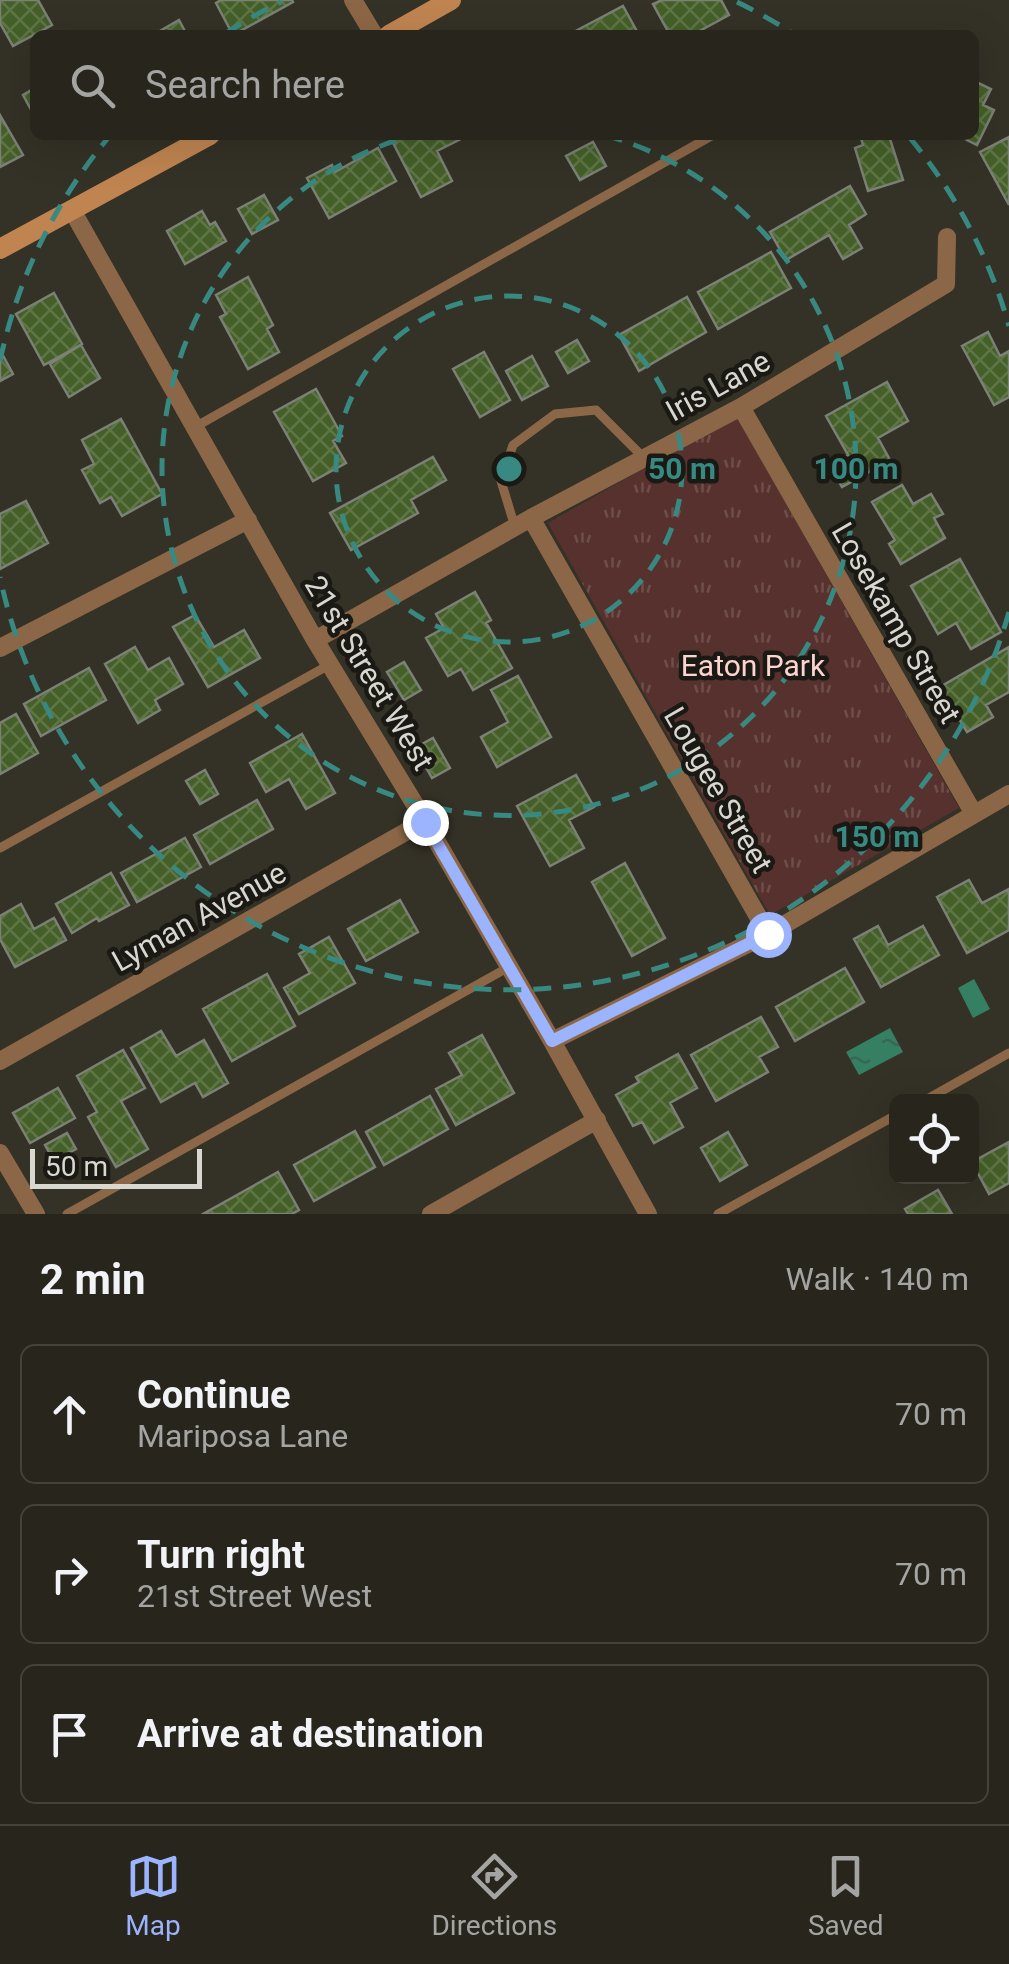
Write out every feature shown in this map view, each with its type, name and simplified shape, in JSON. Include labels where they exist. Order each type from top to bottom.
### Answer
[{"type":"street","points":[[353,0],[371,30]]},
{"type":"street","points":[[398,30],[451,0]]},
{"type":"street","points":[[0,250],[201,140]]},
{"type":"street","name":"21st Street West","points":[[73,212],[315,640],[425,822],[648,1214]]},
{"type":"street","name":"Iris Lane","points":[[315,640],[523,522],[741,407],[946,284],[947,237]]},
{"type":"street","name":"Losekamp Street","points":[[741,407],[974,814]]},
{"type":"street","points":[[0,648],[248,520]]},
{"type":"street","name":"Lougee Street","points":[[523,522],[768,934]]},
{"type":"street","points":[[552,1041],[768,934],[1009,794]]},
{"type":"street","name":"Lyman Avenue","points":[[0,1061],[425,822]]},
{"type":"street","points":[[431,1214],[596,1120]]},
{"type":"street","points":[[0,1153],[36,1214]]},
{"type":"lane","points":[[195,427],[703,140]]},
{"type":"lane","points":[[523,522],[501,481],[513,445],[554,414],[596,410],[643,457]]},
{"type":"lane","points":[[0,848],[330,664]]},
{"type":"lane","points":[[66,1214],[509,967]]},
{"type":"lane","points":[[936,1094],[1009,1054]]},
{"type":"lane","points":[[718,1214],[889,1120]]},
{"type":"green space","name":"Eaton Park","points":[[736,416],[959,808],[770,915],[548,523]]},
{"type":"water","points":[[974,979],[990,1009],[973,1018],[958,988]]},
{"type":"water","points":[[890,1028],[903,1052],[859,1075],[846,1052]]},
{"type":"building","points":[[0,0],[38,0],[52,25],[30,30],[30,37],[13,46],[0,23]]},
{"type":"building","points":[[662,0],[721,0],[729,15],[701,30],[667,30],[653,4]]},
{"type":"building","points":[[293,2],[242,30],[230,30],[216,3]]},
{"type":"building","points":[[623,6],[636,30],[577,30]]},
{"type":"building","points":[[179,20],[184,30],[162,30]]},
{"type":"building","points":[[979,83],[991,89],[983,105],[994,110],[977,145],[967,140],[979,140]]},
{"type":"building","points":[[0,115],[23,155],[0,167]]},
{"type":"building","points":[[1009,137],[1009,205],[980,152]]},
{"type":"building","points":[[392,140],[459,140],[437,151],[452,181],[421,197]]},
{"type":"building","points":[[862,140],[890,140],[903,180],[868,191],[855,148],[863,145]]},
{"type":"building","points":[[593,142],[606,166],[580,180],[566,156]]},
{"type":"building","points":[[378,148],[396,181],[329,218],[307,178],[332,165],[335,172]]},
{"type":"building","points":[[850,186],[866,214],[849,225],[862,248],[843,259],[829,235],[786,260],[770,232]]},
{"type":"building","points":[[264,195],[278,220],[252,234],[238,209]]},
{"type":"building","points":[[202,211],[210,225],[215,222],[226,241],[185,264],[167,231]]},
{"type":"building","points":[[771,252],[791,288],[718,329],[698,292]]},
{"type":"building","points":[[248,277],[273,325],[267,329],[279,352],[248,369],[220,317],[226,314],[216,295]]},
{"type":"building","points":[[54,293],[82,344],[44,365],[16,314]]},
{"type":"building","points":[[687,297],[706,332],[639,371],[619,335]]},
{"type":"building","points":[[988,332],[1000,356],[1009,351],[1009,397],[994,405],[962,346]]},
{"type":"building","points":[[577,340],[589,361],[568,373],[556,352]]},
{"type":"building","points":[[81,345],[100,378],[69,397],[50,364]]},
{"type":"building","points":[[0,350],[13,374],[0,381]]},
{"type":"building","points":[[484,352],[510,400],[480,417],[453,369]]},
{"type":"building","points":[[532,356],[548,386],[522,400],[506,371]]},
{"type":"building","points":[[887,382],[908,421],[878,438],[890,460],[842,487],[830,466],[848,455],[826,416]]},
{"type":"building","points":[[316,389],[342,436],[333,441],[346,463],[313,481],[274,412]]},
{"type":"building","points":[[121,419],[162,494],[122,516],[111,497],[100,503],[82,470],[94,464],[82,440]]},
{"type":"building","points":[[433,457],[446,480],[411,500],[418,513],[351,550],[330,513]]},
{"type":"building","points":[[902,485],[913,504],[931,494],[943,514],[934,518],[945,538],[901,564],[889,544],[895,540],[872,502]]},
{"type":"building","points":[[26,501],[48,543],[0,569],[0,514]]},
{"type":"building","points":[[960,559],[1001,632],[971,649],[956,623],[938,634],[911,586]]},
{"type":"building","points":[[475,592],[491,620],[486,623],[512,668],[473,690],[461,669],[448,676],[426,638],[444,628],[436,614]]},
{"type":"building","points":[[195,615],[214,647],[244,630],[260,658],[208,687],[173,627]]},
{"type":"building","points":[[135,647],[148,670],[169,658],[183,684],[155,700],[160,710],[138,723],[105,664]]},
{"type":"building","points":[[1009,647],[1009,692],[986,705],[993,717],[967,732],[940,687]]},
{"type":"building","points":[[404,662],[421,690],[404,700],[387,672]]},
{"type":"building","points":[[89,668],[106,700],[41,736],[24,704]]},
{"type":"building","points":[[518,676],[551,737],[497,767],[481,737],[508,722],[491,690]]},
{"type":"building","points":[[16,714],[38,753],[0,774],[0,723]]},
{"type":"building","points":[[302,734],[335,793],[306,809],[289,779],[266,792],[250,763]]},
{"type":"building","points":[[433,738],[450,768],[432,778],[415,748]]},
{"type":"building","points":[[205,770],[218,794],[200,804],[186,781]]},
{"type":"building","points":[[576,775],[594,807],[569,820],[584,848],[550,866],[517,806]]},
{"type":"building","points":[[257,800],[273,829],[210,864],[194,835]]},
{"type":"building","points":[[185,838],[201,867],[137,902],[121,873]]},
{"type":"building","points":[[625,863],[665,938],[632,956],[592,882]]},
{"type":"building","points":[[111,873],[129,905],[72,933],[56,904]]},
{"type":"building","points":[[969,880],[982,903],[1009,889],[1009,930],[967,953],[937,897]]},
{"type":"building","points":[[400,900],[418,932],[366,961],[348,929]]},
{"type":"building","points":[[21,904],[34,929],[54,918],[66,940],[15,967],[0,939],[0,916]]},
{"type":"building","points":[[878,926],[888,945],[923,926],[939,955],[881,987],[854,939]]},
{"type":"building","points":[[329,937],[355,983],[299,1014],[284,988],[310,973],[299,954]]},
{"type":"building","points":[[845,968],[864,1002],[795,1041],[776,1007]]},
{"type":"building","points":[[267,974],[295,1026],[232,1061],[203,1009]]},
{"type":"building","points":[[761,1017],[778,1047],[759,1057],[768,1072],[716,1101],[691,1055]]},
{"type":"building","points":[[161,1031],[176,1056],[204,1040],[228,1083],[203,1097],[195,1083],[161,1102],[131,1048]]},
{"type":"building","points":[[482,1035],[514,1093],[456,1125],[436,1089],[462,1075],[449,1053]]},
{"type":"building","points":[[123,1050],[145,1088],[121,1101],[148,1149],[116,1167],[88,1117],[97,1112],[77,1076]]},
{"type":"building","points":[[678,1054],[697,1088],[670,1103],[683,1127],[654,1143],[642,1122],[633,1126],[616,1095],[639,1082],[636,1077]]},
{"type":"building","points":[[58,1088],[75,1118],[30,1143],[13,1113]]},
{"type":"building","points":[[430,1096],[448,1129],[384,1165],[366,1132]]},
{"type":"building","points":[[355,1131],[375,1167],[314,1201],[294,1165]]},
{"type":"building","points":[[728,1132],[747,1165],[720,1181],[701,1148]]},
{"type":"building","points":[[67,1133],[76,1149],[54,1161],[45,1145]]},
{"type":"building","points":[[1009,1142],[1009,1183],[989,1194],[979,1175],[979,1158]]},
{"type":"building","points":[[278,1172],[299,1210],[292,1214],[203,1214]]},
{"type":"building","points":[[938,1190],[952,1214],[908,1214],[905,1209]]},
{"type":"route","points":[[425,822],[552,1041],[768,934]]}]
